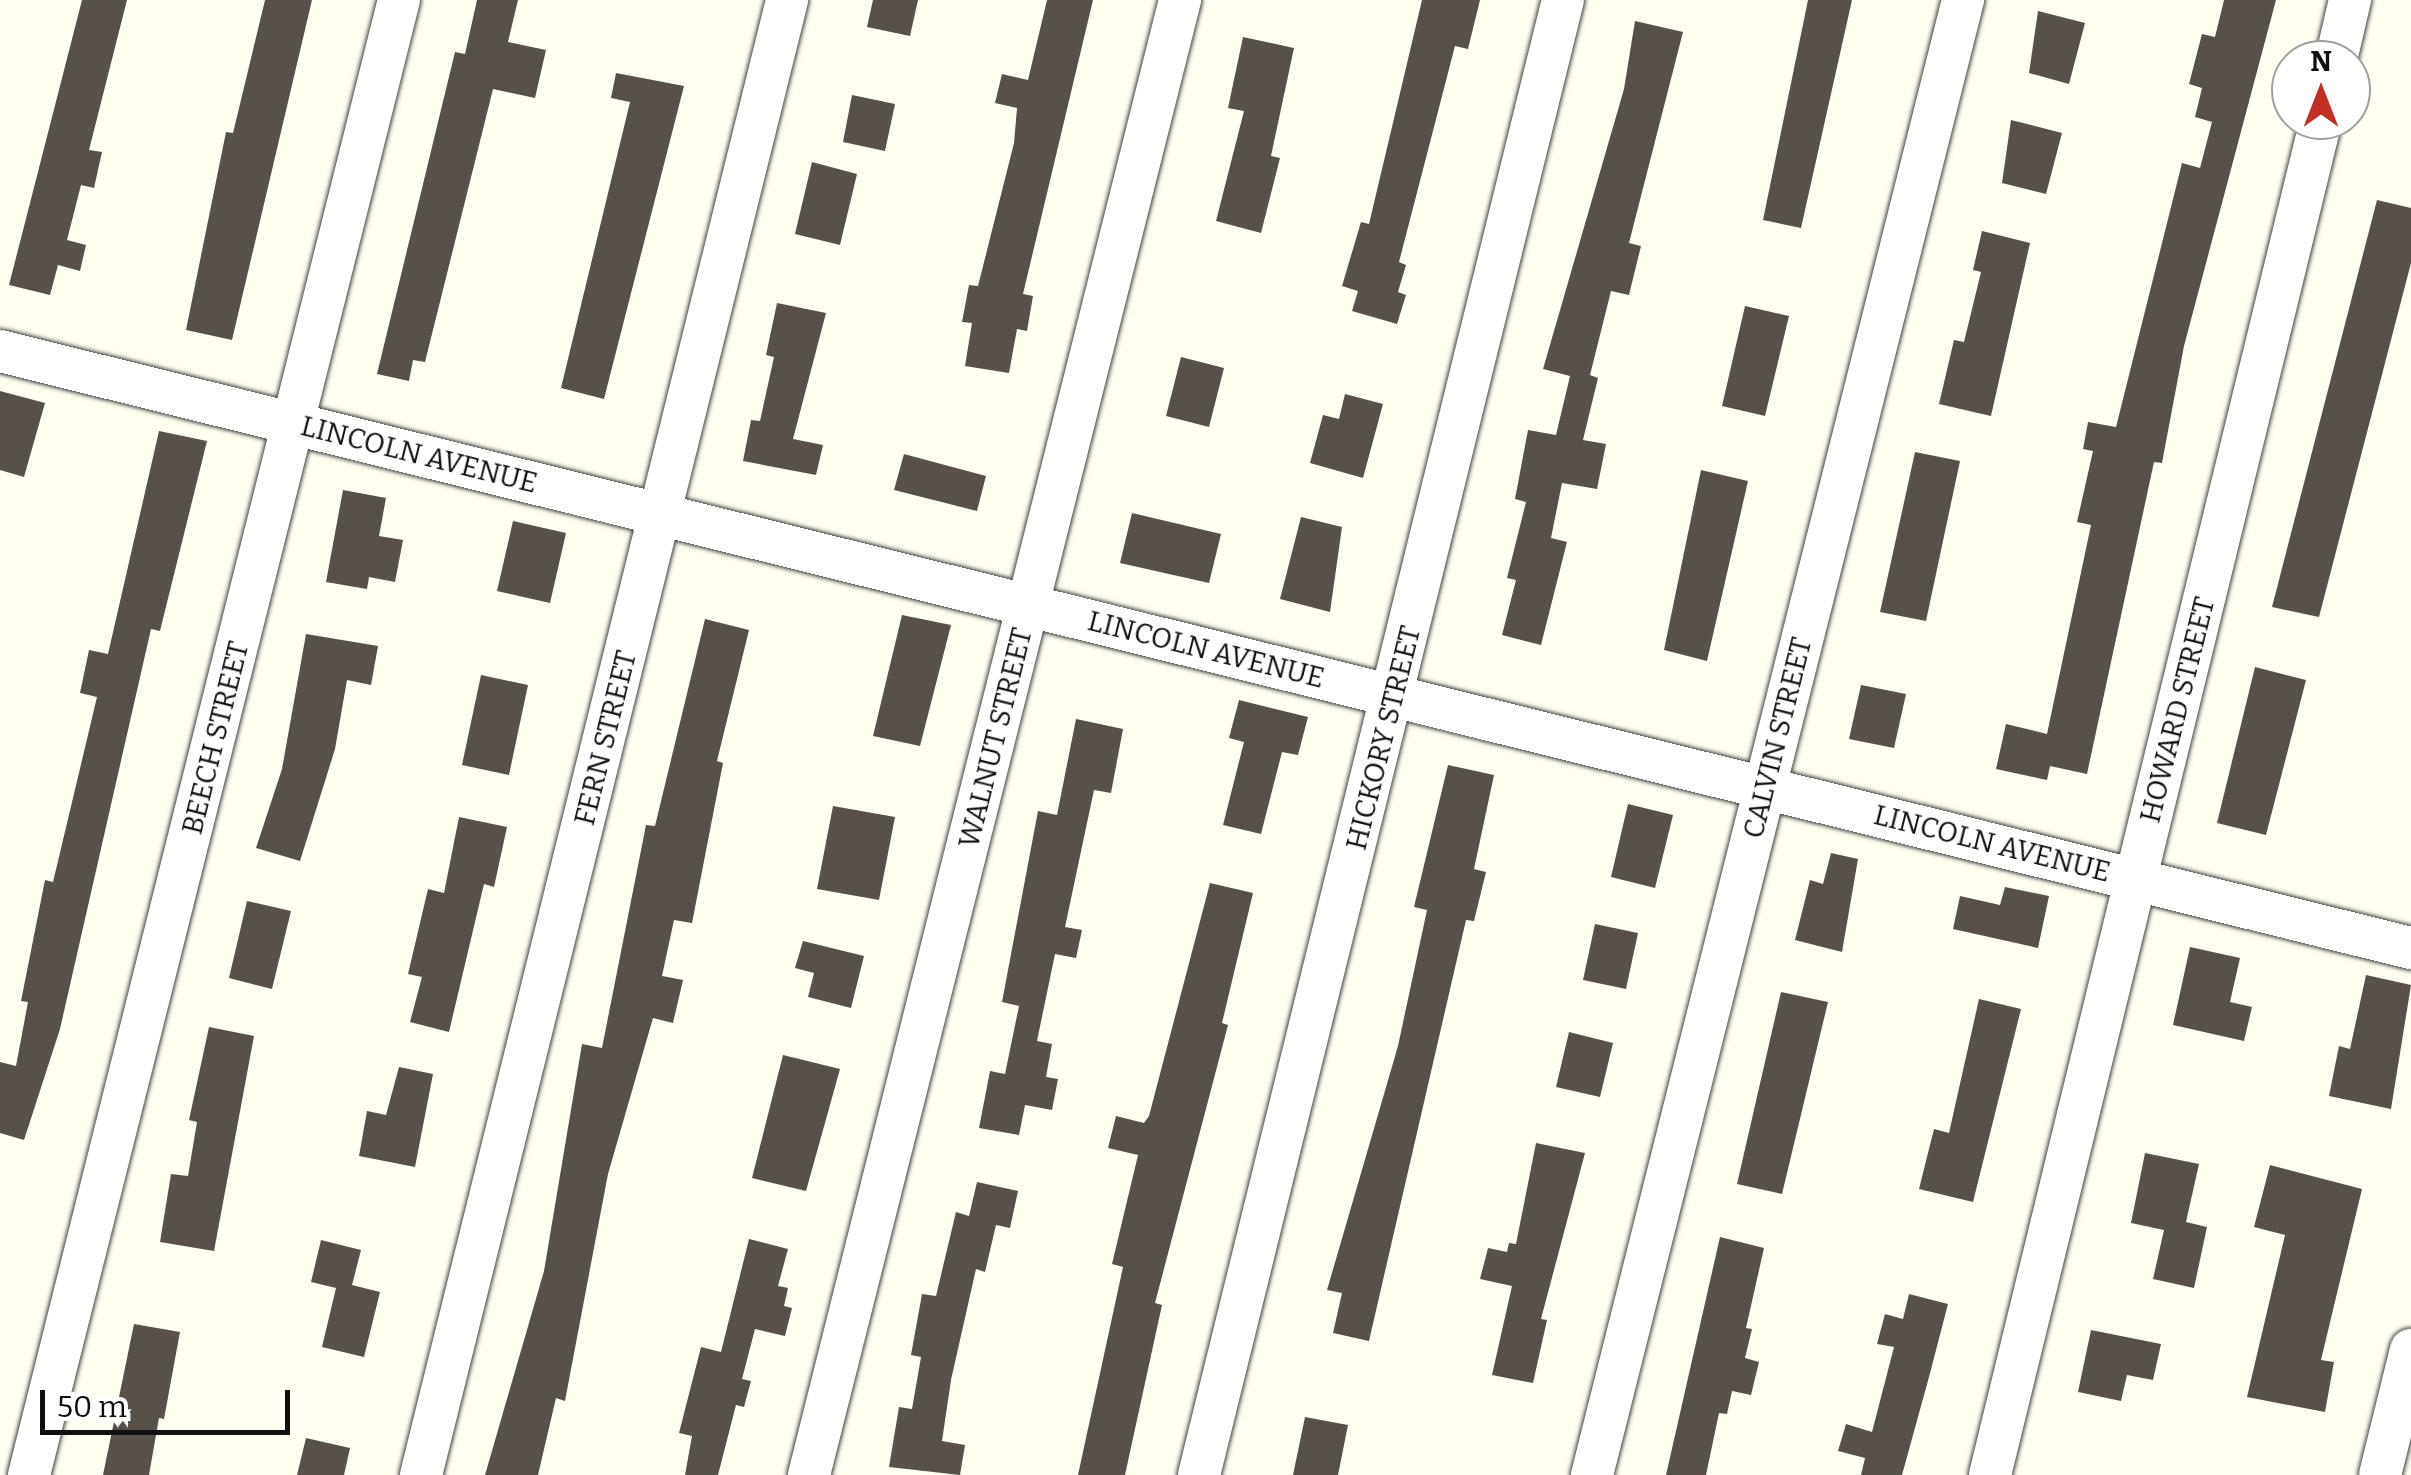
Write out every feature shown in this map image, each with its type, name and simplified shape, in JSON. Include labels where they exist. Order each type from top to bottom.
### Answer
[{"type":"street","name":"BEECH STREET","points":[[29,1475],[400,0]]},
{"type":"street","name":"FERN STREET","points":[[421,1475],[787,0]]},
{"type":"street","name":"WALNUT STREET","points":[[809,1475],[1180,0]]},
{"type":"street","name":"HICKORY STREET","points":[[1199,1475],[1564,0]]},
{"type":"street","name":"CALVIN STREET","points":[[1592,1475],[1963,0]]},
{"type":"street","points":[[2341,40],[2350,0]]},
{"type":"street","name":"HOWARD STREET","points":[[1990,1475],[2316,140]]},
{"type":"street","name":"LINCOLN AVENUE","points":[[0,351],[2411,948]]},
{"type":"street","points":[[2380,1475],[2411,1350]]},
{"type":"building","points":[[82,0],[127,0],[89,150],[102,152],[94,188],[81,185],[67,240],[86,245],[80,271],[58,265],[50,295],[9,285]]},
{"type":"building","points":[[265,0],[312,0],[232,340],[186,330],[226,132],[233,133]]},
{"type":"building","points":[[477,0],[518,0],[508,42],[546,50],[535,98],[493,89],[425,362],[413,360],[409,381],[377,374],[455,52],[465,54]]},
{"type":"building","points":[[873,0],[918,0],[910,36],[867,27]]},
{"type":"building","points":[[1047,0],[1093,0],[1023,294],[1033,296],[1027,331],[1017,329],[1009,373],[965,366],[972,323],[962,322],[969,285],[978,286],[1014,143],[1017,108],[995,103],[1002,74],[1028,80]]},
{"type":"building","points":[[1422,0],[1480,0],[1468,49],[1455,46],[1399,262],[1406,265],[1398,292],[1406,295],[1397,324],[1352,311],[1358,291],[1342,286],[1361,222],[1369,224]]},
{"type":"building","points":[[1808,0],[1852,0],[1801,228],[1763,220]]},
{"type":"building","points":[[2224,0],[2276,0],[2184,346],[2162,463],[2154,462],[2087,774],[2050,766],[2047,780],[1996,769],[2006,724],[2047,734],[2091,525],[2077,522],[2093,451],[2083,449],[2088,422],[2116,427],[2182,163],[2200,168],[2212,122],[2195,117],[2202,88],[2189,84],[2202,34],[2215,37]]},
{"type":"building","points":[[2038,11],[2085,23],[2069,84],[2029,73]]},
{"type":"building","points":[[1635,21],[1683,32],[1629,243],[1641,246],[1629,295],[1611,291],[1590,375],[1598,378],[1583,440],[1606,444],[1597,489],[1562,483],[1551,538],[1567,542],[1541,645],[1502,635],[1516,580],[1507,578],[1526,502],[1515,499],[1528,430],[1556,435],[1570,376],[1543,369],[1624,89]]},
{"type":"building","points":[[1243,37],[1294,48],[1271,156],[1280,158],[1261,233],[1216,221],[1244,111],[1228,108]]},
{"type":"building","points":[[616,73],[684,86],[604,399],[561,388],[630,102],[611,98]]},
{"type":"building","points":[[852,95],[895,104],[885,151],[843,142]]},
{"type":"building","points":[[2011,120],[2062,133],[2046,194],[2002,183]]},
{"type":"building","points":[[812,162],[857,174],[840,245],[795,234]]},
{"type":"building","points":[[2377,200],[2411,208],[2411,263],[2319,617],[2272,607]]},
{"type":"building","points":[[1982,231],[2030,243],[1991,416],[1939,404],[1954,340],[1964,342],[1981,272],[1973,270]]},
{"type":"building","points":[[777,303],[826,313],[793,439],[823,445],[816,475],[743,461],[751,420],[760,421],[774,357],[766,355]]},
{"type":"building","points":[[1745,306],[1789,316],[1765,416],[1722,406]]},
{"type":"building","points":[[1181,357],[1224,368],[1209,427],[1166,416]]},
{"type":"building","points":[[0,391],[45,403],[24,477],[0,470]]},
{"type":"building","points":[[1345,394],[1383,404],[1363,478],[1310,463],[1323,415],[1339,419]]},
{"type":"building","points":[[159,431],[207,441],[160,631],[151,629],[60,1029],[24,1140],[0,1133],[0,1062],[16,1066],[28,1002],[21,1001],[45,880],[53,882],[97,697],[80,693],[89,650],[108,654]]},
{"type":"building","points":[[1915,452],[1960,461],[1926,621],[1880,612]]},
{"type":"building","points":[[904,454],[986,476],[977,511],[894,490]]},
{"type":"building","points":[[1701,470],[1748,481],[1707,661],[1664,650]]},
{"type":"building","points":[[343,490],[386,498],[379,536],[403,540],[395,582],[369,577],[367,589],[326,582]]},
{"type":"building","points":[[1132,513],[1221,534],[1209,583],[1120,563]]},
{"type":"building","points":[[1301,517],[1342,527],[1330,612],[1280,599]]},
{"type":"building","points":[[513,521],[566,533],[550,603],[497,591]]},
{"type":"building","points":[[902,615],[951,625],[920,746],[873,736]]},
{"type":"building","points":[[705,619],[749,630],[717,761],[723,763],[692,923],[674,920],[662,976],[683,980],[673,1023],[653,1018],[608,1174],[565,1401],[556,1398],[538,1475],[485,1475],[544,1271],[582,1044],[602,1048],[646,825],[655,826]]},
{"type":"building","points":[[306,634],[378,646],[371,685],[347,680],[335,749],[300,861],[256,848],[282,769]]},
{"type":"building","points":[[2255,667],[2306,680],[2266,835],[2217,823]]},
{"type":"building","points":[[481,675],[528,685],[509,775],[462,765]]},
{"type":"building","points":[[1861,685],[1906,694],[1894,748],[1849,739]]},
{"type":"building","points":[[1239,700],[1308,717],[1298,755],[1282,752],[1261,834],[1223,825],[1244,742],[1229,738]]},
{"type":"building","points":[[1076,719],[1123,729],[1111,793],[1094,790],[1065,927],[1082,930],[1076,958],[1055,954],[1037,1041],[1052,1044],[1046,1077],[1058,1079],[1052,1110],[1025,1105],[1019,1135],[979,1128],[990,1071],[1005,1074],[1019,1006],[1002,1002],[1038,811],[1057,815]]},
{"type":"building","points":[[1448,765],[1494,775],[1474,869],[1486,872],[1474,921],[1466,920],[1369,1341],[1333,1333],[1342,1293],[1327,1290],[1398,1046],[1427,910],[1414,907]]},
{"type":"building","points":[[1628,804],[1673,815],[1655,888],[1611,877]]},
{"type":"building","points":[[833,806],[895,817],[879,900],[817,889]]},
{"type":"building","points":[[459,817],[507,827],[494,887],[484,884],[449,1032],[410,1022],[422,977],[408,974],[428,889],[444,893]]},
{"type":"building","points":[[1831,853],[1858,859],[1842,952],[1795,940],[1810,880],[1823,884]]},
{"type":"building","points":[[1210,883],[1253,893],[1222,1023],[1228,1025],[1155,1303],[1162,1305],[1125,1475],[1078,1475],[1123,1267],[1112,1264],[1138,1155],[1108,1148],[1116,1116],[1144,1123],[1149,1116]]},
{"type":"building","points":[[2005,887],[2049,896],[2038,948],[1953,929],[1960,896],[2000,905]]},
{"type":"building","points":[[247,901],[291,911],[272,989],[229,978]]},
{"type":"building","points":[[1595,924],[1638,933],[1626,989],[1583,980]]},
{"type":"building","points":[[803,941],[864,956],[851,1008],[808,997],[814,973],[795,968]]},
{"type":"building","points":[[2190,947],[2240,958],[2230,1002],[2252,1007],[2244,1041],[2173,1025]]},
{"type":"building","points":[[2366,975],[2411,985],[2391,1109],[2329,1096],[2339,1046],[2350,1049]]},
{"type":"building","points":[[1781,992],[1828,1002],[1782,1194],[1737,1184]]},
{"type":"building","points":[[1979,999],[2021,1009],[1973,1202],[1919,1189],[1934,1129],[1949,1133]]},
{"type":"building","points":[[209,1027],[254,1036],[214,1251],[160,1242],[171,1174],[188,1176],[197,1122],[189,1120]]},
{"type":"building","points":[[1569,1032],[1613,1043],[1600,1097],[1556,1087]]},
{"type":"building","points":[[783,1055],[840,1069],[806,1191],[752,1178]]},
{"type":"building","points":[[399,1067],[433,1074],[415,1167],[359,1156],[367,1111],[386,1115]]},
{"type":"building","points":[[1536,1143],[1585,1153],[1541,1319],[1547,1320],[1533,1383],[1492,1375],[1512,1286],[1480,1279],[1488,1248],[1507,1252],[1509,1243],[1516,1244]]},
{"type":"building","points":[[2145,1153],[2199,1164],[2186,1222],[2207,1227],[2194,1288],[2153,1279],[2164,1230],[2131,1223]]},
{"type":"building","points":[[2270,1165],[2362,1189],[2321,1360],[2334,1362],[2325,1412],[2247,1397],[2285,1235],[2254,1227]]},
{"type":"building","points":[[977,1182],[1018,1191],[1010,1228],[996,1225],[985,1272],[976,1269],[951,1380],[942,1441],[965,1445],[960,1475],[889,1467],[899,1407],[912,1409],[921,1357],[911,1355],[922,1294],[936,1296],[956,1212],[969,1216]]},
{"type":"building","points":[[1720,1237],[1764,1248],[1746,1328],[1752,1329],[1745,1358],[1759,1362],[1751,1395],[1732,1391],[1727,1414],[1719,1413],[1706,1475],[1666,1475]]},
{"type":"building","points":[[749,1239],[788,1249],[778,1286],[788,1288],[784,1306],[792,1308],[785,1336],[755,1329],[742,1379],[751,1381],[744,1407],[736,1405],[718,1475],[685,1475],[692,1436],[679,1433],[701,1347],[721,1352]]},
{"type":"building","points":[[321,1240],[361,1250],[352,1285],[380,1292],[364,1357],[322,1347],[336,1288],[311,1282]]},
{"type":"building","points":[[1909,1294],[1948,1304],[1929,1377],[1902,1475],[1861,1475],[1865,1458],[1838,1451],[1846,1424],[1872,1432],[1894,1347],[1877,1344],[1885,1314],[1903,1319]]},
{"type":"building","points":[[134,1324],[180,1332],[164,1419],[159,1418],[149,1475],[103,1475]]},
{"type":"building","points":[[2091,1330],[2161,1344],[2153,1380],[2127,1375],[2121,1401],[2078,1392]]},
{"type":"building","points":[[1305,1417],[1348,1425],[1338,1475],[1293,1475]]},
{"type":"building","points":[[306,1438],[350,1448],[344,1475],[297,1475]]}]
